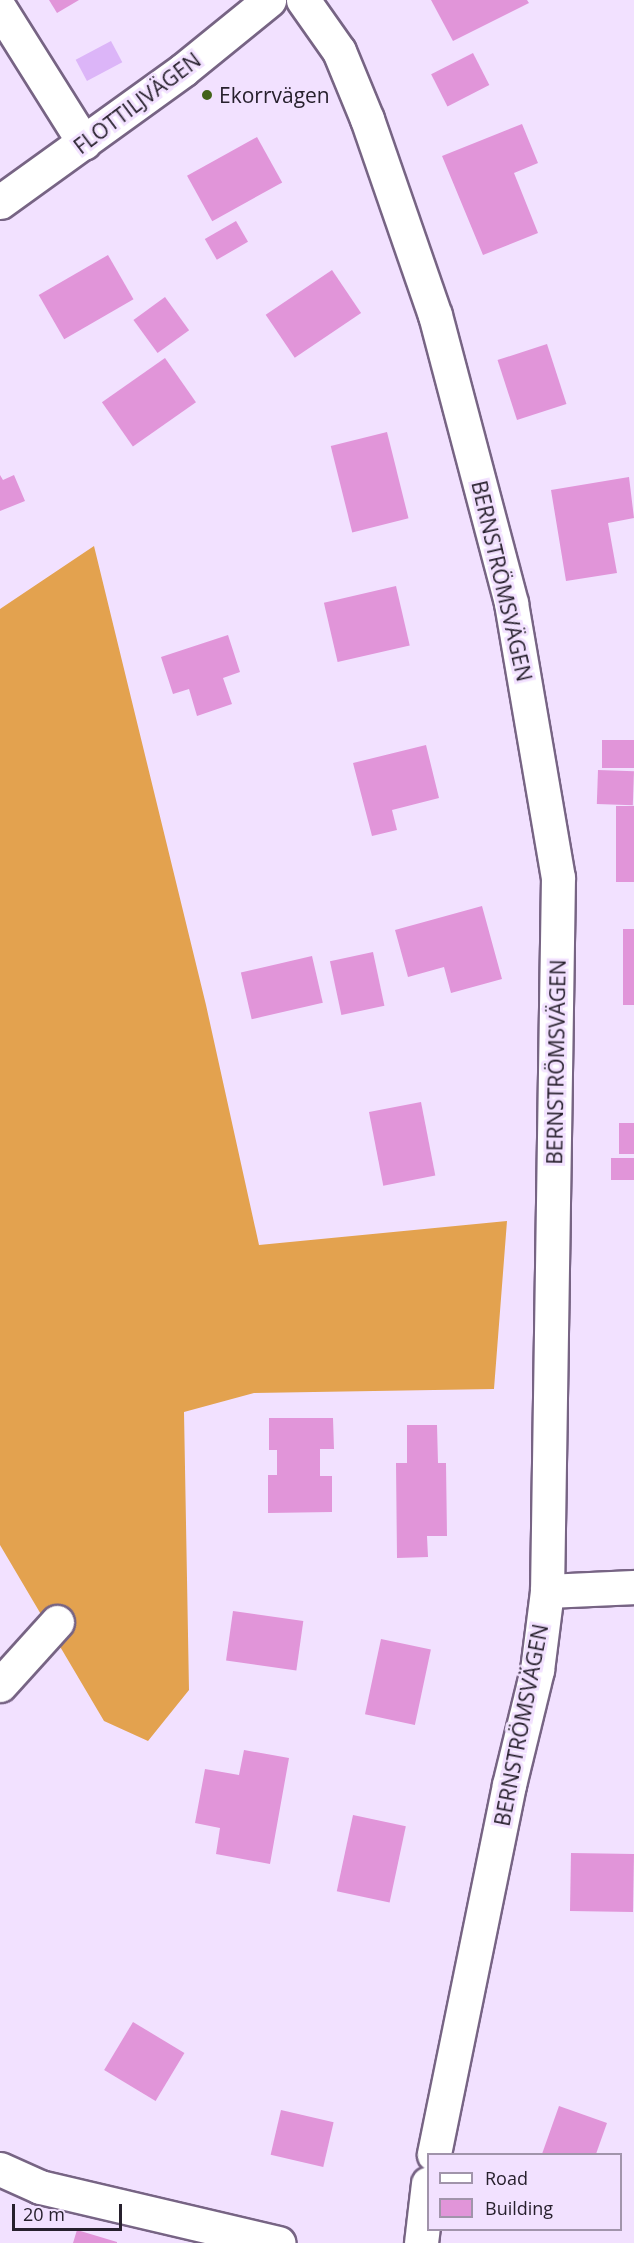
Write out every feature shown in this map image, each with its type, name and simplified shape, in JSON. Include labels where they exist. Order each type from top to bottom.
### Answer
[{"type":"street","name":"FLOTTILJVÄGEN","points":[[0,202],[84,143],[270,0]]},
{"type":"street","name":"BERNSTRÖMSVÄGEN","points":[[303,0],[339,51],[367,119],[435,315],[511,603],[558,877],[546,1591],[537,1670],[509,1785],[434,2153]]},
{"type":"street","points":[[0,9],[84,143]]},
{"type":"street","points":[[546,1591],[634,1587]]},
{"type":"street","points":[[0,1685],[57,1622]]},
{"type":"street","points":[[0,2169],[39,2187],[279,2243]]},
{"type":"street","points":[[421,2243],[427,2198]]},
{"type":"shaded area","points":[[111,41],[122,62],[87,81],[76,60]]},
{"type":"shaded area","points":[[94,546],[206,1005],[259,1245],[507,1221],[494,1389],[254,1393],[184,1412],[189,1690],[148,1741],[104,1721],[0,1545],[0,609]]},
{"type":"building","points":[[49,0],[79,0],[57,13]]},
{"type":"building","points":[[431,0],[527,0],[529,3],[453,41]]},
{"type":"building","points":[[473,53],[489,85],[447,106],[431,74]]},
{"type":"building","points":[[522,124],[538,163],[514,173],[538,233],[483,255],[442,156]]},
{"type":"building","points":[[257,137],[282,182],[212,221],[187,176]]},
{"type":"building","points":[[236,221],[248,242],[217,260],[205,239]]},
{"type":"building","points":[[108,255],[134,299],[64,339],[39,295]]},
{"type":"building","points":[[332,270],[361,313],[295,358],[266,315]]},
{"type":"building","points":[[165,297],[189,330],[158,353],[133,320]]},
{"type":"building","points":[[547,344],[566,404],[517,420],[498,360]]},
{"type":"building","points":[[165,358],[196,402],[133,446],[102,402]]},
{"type":"building","points":[[387,432],[409,518],[352,532],[331,446]]},
{"type":"building","points":[[0,475],[3,480],[14,475],[25,501],[0,511]]},
{"type":"building","points":[[629,477],[634,518],[608,523],[617,573],[566,581],[551,490]]},
{"type":"building","points":[[396,586],[410,645],[338,662],[324,603]]},
{"type":"building","points":[[228,635],[240,672],[223,678],[232,704],[197,716],[189,689],[173,694],[161,657]]},
{"type":"building","points":[[602,740],[634,740],[634,768],[602,768]]},
{"type":"building","points":[[426,745],[439,798],[392,810],[397,830],[372,836],[353,763]]},
{"type":"building","points":[[598,770],[634,771],[633,805],[597,804]]},
{"type":"building","points":[[616,806],[634,806],[634,882],[616,882]]},
{"type":"building","points":[[482,906],[502,979],[451,993],[444,967],[408,977],[395,930]]},
{"type":"building","points":[[623,929],[634,929],[634,1005],[623,1005]]},
{"type":"building","points":[[373,952],[384,1006],[341,1015],[330,961]]},
{"type":"building","points":[[312,956],[323,1003],[252,1019],[241,972]]},
{"type":"building","points":[[421,1102],[435,1176],[383,1186],[369,1112]]},
{"type":"building","points":[[619,1123],[634,1123],[634,1154],[619,1154]]},
{"type":"building","points":[[611,1158],[634,1158],[634,1180],[611,1180]]},
{"type":"building","points":[[269,1418],[333,1418],[334,1449],[320,1449],[320,1476],[332,1476],[332,1512],[268,1513],[268,1475],[277,1475],[277,1450],[269,1450]]},
{"type":"building","points":[[407,1425],[437,1425],[438,1463],[446,1463],[447,1536],[427,1536],[428,1557],[397,1558],[396,1463],[407,1463]]},
{"type":"building","points":[[233,1611],[303,1621],[296,1670],[226,1661]]},
{"type":"building","points":[[381,1639],[431,1650],[415,1725],[365,1714]]},
{"type":"building","points":[[244,1750],[289,1758],[270,1864],[216,1854],[220,1828],[195,1823],[205,1769],[239,1775]]},
{"type":"building","points":[[353,1815],[406,1826],[390,1903],[337,1891]]},
{"type":"building","points":[[571,1853],[634,1854],[633,1912],[570,1911]]},
{"type":"building","points":[[133,2022],[184,2053],[156,2101],[104,2070]]},
{"type":"building","points":[[559,2106],[607,2123],[596,2153],[542,2153]]},
{"type":"building","points":[[281,2110],[334,2122],[323,2167],[271,2155]]},
{"type":"building","points":[[77,2230],[117,2242],[117,2243],[73,2243]]},
{"type":"place","name":"Ekorrvägen","points":[[207,95]]}]
